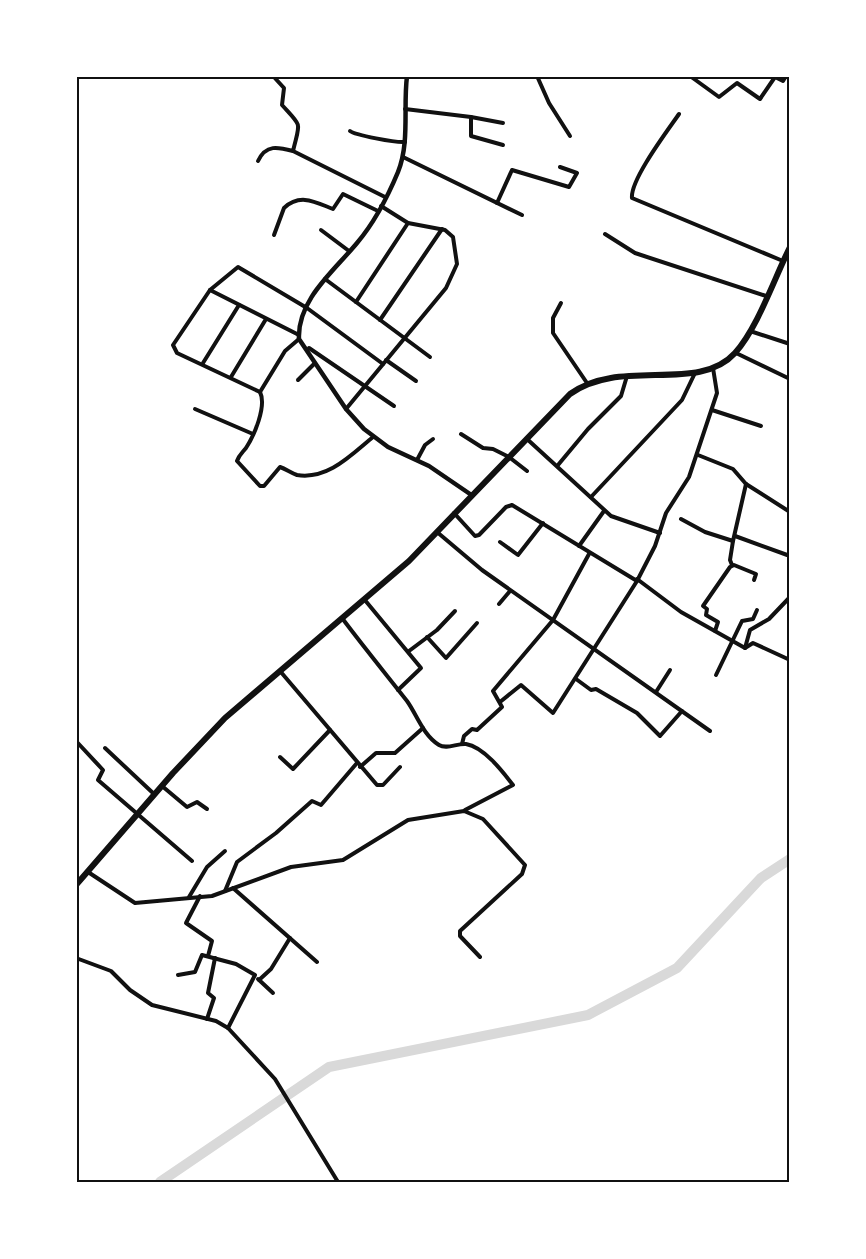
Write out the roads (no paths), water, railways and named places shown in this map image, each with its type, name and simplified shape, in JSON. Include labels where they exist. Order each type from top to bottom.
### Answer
[{"type":"main road","points":[[77,883],[225,718],[409,561],[470,494],[527,439],[563,400],[586,383],[611,376],[696,372],[713,368],[735,353],[750,331],[789,247]]},
{"type":"street","points":[[273,76],[284,88],[282,105],[298,122],[293,151]]},
{"type":"street","points":[[260,392],[285,351],[299,337],[307,308],[325,279],[349,251],[385,197],[403,157],[406,76]]},
{"type":"street","points":[[537,76],[549,103],[570,136]]},
{"type":"street","points":[[690,76],[719,97],[737,82],[760,99],[775,77],[783,81],[786,76]]},
{"type":"street","points":[[405,109],[503,123]]},
{"type":"street","points":[[679,114],[643,169],[632,198],[783,261]]},
{"type":"street","points":[[471,117],[471,136],[503,145]]},
{"type":"street","points":[[350,130],[354,134],[370,135],[390,142],[405,142]]},
{"type":"street","points":[[258,161],[264,152],[272,147],[293,151],[385,197]]},
{"type":"street","points":[[403,157],[522,215]]},
{"type":"street","points":[[497,203],[512,170],[568,187],[575,181],[577,173],[560,166]]},
{"type":"street","points":[[274,235],[284,208],[299,199],[309,200],[333,209],[343,194],[379,208],[408,223],[442,229],[450,233],[455,241],[457,264],[454,274],[423,317],[346,409]]},
{"type":"street","points":[[356,302],[408,223]]},
{"type":"street","points":[[380,320],[442,229]]},
{"type":"street","points":[[321,230],[349,251]]},
{"type":"street","points":[[605,234],[635,253],[766,296]]},
{"type":"street","points":[[373,437],[327,471],[307,476],[290,473],[280,467],[262,486],[238,462],[253,434],[263,402],[260,392],[177,353],[173,345],[210,290],[233,268],[239,267],[307,308],[384,362],[416,381]]},
{"type":"street","points":[[325,279],[430,357]]},
{"type":"street","points":[[210,290],[299,337],[346,409],[373,437],[388,447],[417,460],[470,494]]},
{"type":"street","points":[[561,303],[553,318],[553,333],[586,383]]},
{"type":"street","points":[[202,363],[239,305]]},
{"type":"street","points":[[231,377],[266,319]]},
{"type":"street","points":[[750,331],[789,344]]},
{"type":"street","points":[[309,348],[394,406]]},
{"type":"street","points":[[735,353],[789,379]]},
{"type":"street","points":[[298,380],[315,364]]},
{"type":"street","points":[[501,702],[521,685],[553,713],[576,679],[637,580],[660,533],[666,513],[686,484],[698,455],[702,433],[712,410],[717,387],[713,368]]},
{"type":"street","points":[[591,497],[682,400],[696,372]]},
{"type":"street","points":[[558,466],[588,429],[621,396],[627,375]]},
{"type":"street","points":[[195,409],[253,434]]},
{"type":"street","points":[[712,410],[761,426]]},
{"type":"street","points":[[461,434],[483,448],[493,449],[509,457],[527,471]]},
{"type":"street","points":[[417,460],[425,445],[433,439]]},
{"type":"street","points":[[527,439],[611,516],[660,533]]},
{"type":"street","points":[[698,455],[727,466],[746,484],[789,512]]},
{"type":"street","points":[[732,565],[730,560],[746,484]]},
{"type":"street","points":[[454,513],[476,536],[509,505],[543,523],[589,554],[637,580],[681,612],[745,648]]},
{"type":"street","points":[[579,546],[604,511]]},
{"type":"street","points":[[681,519],[705,532],[734,538],[789,556]]},
{"type":"street","points":[[500,542],[518,555],[543,523]]},
{"type":"street","points":[[436,531],[482,570],[710,731]]},
{"type":"street","points":[[462,744],[466,733],[472,729],[477,730],[502,707],[493,691],[553,620],[589,554]]},
{"type":"street","points":[[732,565],[756,574],[754,580]]},
{"type":"street","points":[[716,631],[718,622],[707,615],[707,609],[703,606],[732,565]]},
{"type":"street","points":[[499,604],[510,590]]},
{"type":"street","points":[[745,648],[750,630],[769,619],[789,597]]},
{"type":"street","points":[[364,599],[421,668],[398,690]]},
{"type":"street","points":[[716,675],[742,621],[751,620],[757,610]]},
{"type":"street","points":[[409,651],[455,611]]},
{"type":"street","points":[[88,872],[135,903],[225,891],[304,863],[326,864],[343,860],[399,824],[431,814],[464,811],[513,786],[502,771],[476,749],[462,744],[440,746],[423,728],[398,690],[342,618]]},
{"type":"street","points":[[428,636],[446,658],[477,623]]},
{"type":"street","points":[[745,648],[753,643],[789,660]]},
{"type":"street","points":[[280,670],[358,765],[379,786],[400,767]]},
{"type":"street","points":[[656,692],[669,670]]},
{"type":"street","points":[[576,679],[591,690],[596,689],[637,713],[660,736],[682,711]]},
{"type":"street","points":[[225,891],[237,862],[276,834],[312,801],[321,805],[358,765],[376,753],[395,753],[423,728]]},
{"type":"street","points":[[280,757],[293,769],[330,730]]},
{"type":"street","points":[[76,741],[103,770],[98,780],[192,861]]},
{"type":"street","points":[[105,748],[154,795]]},
{"type":"street","points":[[162,786],[187,807],[198,802],[207,809]]},
{"type":"street","points":[[464,811],[483,819],[525,866],[522,874],[460,931],[460,936],[480,957]]},
{"type":"street","points":[[189,897],[207,867],[225,851]]},
{"type":"street","points":[[233,888],[316,962]]},
{"type":"street","points":[[200,896],[186,923],[212,941],[208,956]]},
{"type":"street","points":[[259,980],[271,969],[291,938]]},
{"type":"street","points":[[178,975],[195,972],[200,957],[208,956],[236,964],[255,975],[273,993]]},
{"type":"street","points":[[76,958],[111,970],[130,990],[152,1005],[207,1019],[228,1028],[275,1078],[338,1182]]},
{"type":"street","points":[[207,1019],[214,998],[208,993],[215,958]]},
{"type":"street","points":[[228,1028],[255,975]]},
{"type":"waterway","points":[[160,1182],[329,1067],[588,1015],[677,968],[761,878],[790,859]]}]
